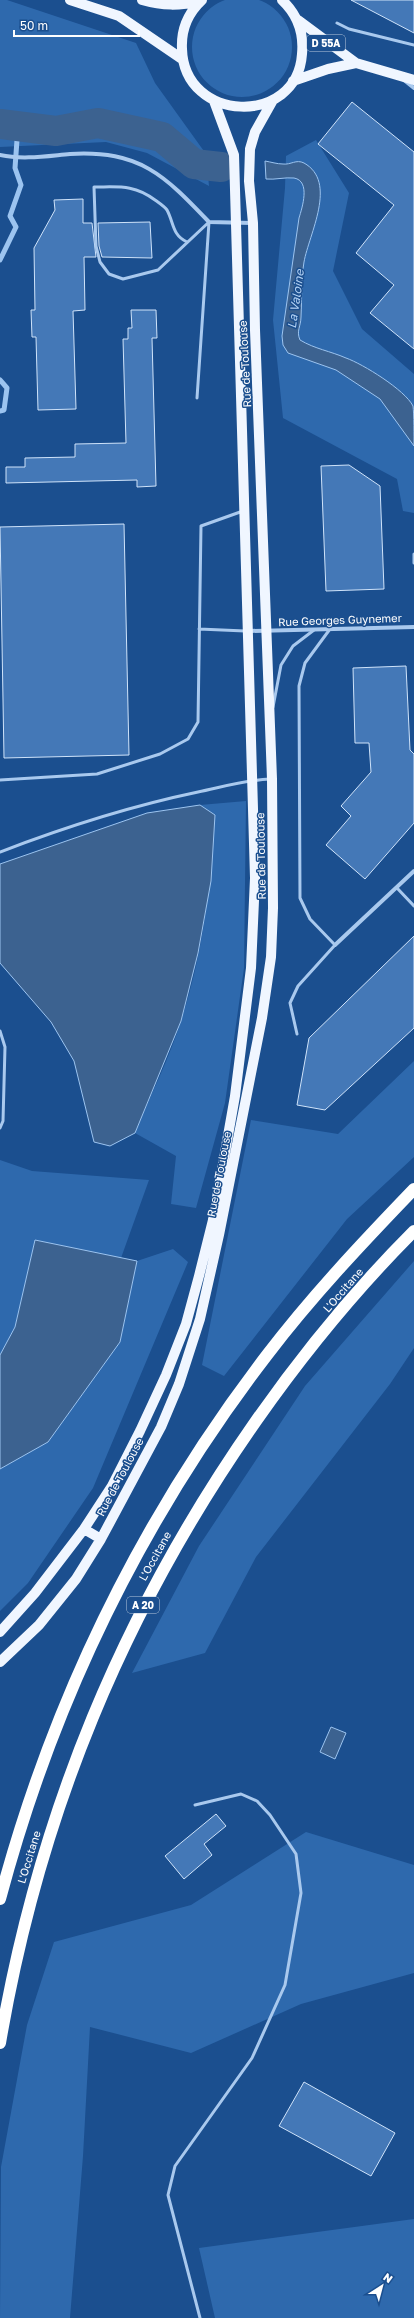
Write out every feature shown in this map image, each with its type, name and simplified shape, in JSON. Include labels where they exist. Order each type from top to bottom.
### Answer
[{"type":"highway","name":"L'Occitane","points":[[0,1899],[13,1851],[63,1706],[94,1637],[148,1533],[193,1458],[268,1354],[348,1259],[414,1189]]},
{"type":"highway","name":"L'Occitane","points":[[0,2043],[22,1932],[40,1864],[63,1793],[103,1687],[152,1587],[210,1488],[282,1384],[330,1324],[414,1232]]},
{"type":"main road","points":[[70,0],[119,16],[182,59]]},
{"type":"main road","points":[[142,0],[160,6],[183,5],[201,0]]},
{"type":"main road","name":"Rue de Toulouse","points":[[201,0],[188,18],[181,38],[182,59],[193,83],[214,101],[233,107],[254,107],[273,100]]},
{"type":"main road","name":"Rue de Toulouse","points":[[0,1662],[17,1648],[51,1611],[76,1579],[100,1539],[161,1427],[179,1384],[200,1320],[219,1235],[262,1018],[271,957],[274,908],[272,779],[253,224],[249,181],[250,149],[255,132],[273,100],[293,81],[302,61],[303,40],[298,20],[282,0]]},
{"type":"main road","name":"D 55A","points":[[298,20],[356,63],[396,73],[414,80]]},
{"type":"main road","name":"D 55A","points":[[293,81],[328,69],[356,63]]},
{"type":"main road","name":"Rue de Toulouse","points":[[0,1632],[35,1593],[84,1529],[112,1486],[166,1375],[186,1324],[212,1220],[239,1072],[251,968],[255,878],[234,155],[214,101]]},
{"type":"main road","points":[[84,1529],[100,1539]]},
{"type":"street","points":[[396,73],[414,88]]},
{"type":"street","points":[[0,155],[8,157],[24,157],[88,153],[122,157],[156,171],[210,222],[253,224]]},
{"type":"street","name":"Rue Georges Guynemer","points":[[267,632],[316,628],[414,627]]},
{"type":"street","points":[[248,631],[267,632]]},
{"type":"street","points":[[335,945],[414,871]]},
{"type":"lane","points":[[337,23],[349,29],[414,45]]},
{"type":"lane","points":[[187,242],[179,238],[173,230],[166,209],[151,197],[133,187],[94,187],[96,246],[100,262],[109,274],[123,279],[158,270],[210,222]]},
{"type":"lane","points":[[197,398],[210,222]]},
{"type":"lane","points":[[0,780],[97,774],[160,754],[188,739],[198,722],[201,526],[244,510]]},
{"type":"lane","points":[[414,554],[414,563]]},
{"type":"lane","points":[[199,628],[248,631]]},
{"type":"lane","points":[[270,725],[281,666],[293,646],[316,628]]},
{"type":"lane","points":[[297,1034],[290,1003],[295,991],[335,945],[310,919],[300,898],[298,776],[299,686],[301,673],[305,663],[331,628]]},
{"type":"lane","points":[[0,852],[41,836],[148,802],[252,780],[272,779]]},
{"type":"lane","points":[[397,888],[414,906]]},
{"type":"lane","points":[[0,1030],[5,1047],[3,1121],[0,1128]]},
{"type":"lane","points":[[195,1805],[242,1794],[257,1801],[270,1815],[296,1854],[301,1893],[285,1985],[252,2058],[175,2166],[168,2195],[200,2318]]},
{"type":"shaded area","points":[[242,-3],[261,1],[277,12],[288,28],[292,47],[288,66],[277,82],[261,93],[242,97],[223,93],[207,82],[196,66],[192,47],[196,28],[207,12],[223,1]]},
{"type":"shaded area","points":[[0,0],[7,0],[136,43],[155,83],[206,154],[209,186],[147,153],[106,142],[0,147]]},
{"type":"shaded area","points":[[316,140],[349,193],[333,271],[362,329],[414,374],[414,513],[403,511],[397,479],[283,418],[273,320],[285,188],[286,156]]},
{"type":"shaded area","points":[[246,801],[244,968],[225,1103],[196,1208],[171,1204],[176,1156],[135,1133],[181,1021],[189,996],[200,945],[205,919],[211,867],[215,815],[200,805]]},
{"type":"shaded area","points":[[414,1061],[414,1157],[347,1219],[224,1376],[202,1365],[251,1120],[338,1134]]},
{"type":"shaded area","points":[[0,1160],[32,1171],[149,1180],[121,1258],[35,1240],[15,1327],[0,1355]]},
{"type":"shaded area","points":[[173,1249],[188,1262],[93,1488],[28,1583],[0,1611],[0,1469],[48,1442],[120,1342],[137,1261]]},
{"type":"shaded area","points":[[414,1261],[414,1348],[390,1384],[256,1557],[205,1653],[132,1673],[199,1546],[305,1386]]},
{"type":"shaded area","points":[[306,1832],[414,1865],[414,1973],[301,2004],[191,2053],[90,2027],[83,2156],[70,2318],[0,2318],[1,2167],[27,2025],[54,1942],[191,1905]]},
{"type":"shaded area","points":[[414,2219],[414,2318],[215,2318],[199,2248]]},
{"type":"water","points":[[265,161],[281,164],[298,162],[304,163],[314,172],[319,183],[319,209],[303,269],[301,320],[299,331],[300,340],[311,346],[363,366],[383,378],[402,393],[413,406],[414,446],[380,399],[336,370],[288,353],[283,345],[282,336],[304,189],[299,180],[294,178],[266,179]]},
{"type":"water","points":[[200,805],[215,815],[211,881],[198,953],[181,1021],[135,1133],[110,1146],[94,1142],[74,1061],[51,1022],[0,963],[0,864],[147,813]]},
{"type":"water","points":[[35,1240],[137,1261],[120,1342],[48,1442],[0,1469],[0,1355],[15,1327]]},
{"type":"water","points":[[331,1727],[346,1733],[335,1759],[320,1752]]},
{"type":"building","points":[[351,0],[414,0],[414,33]]},
{"type":"building","points":[[352,102],[414,152],[414,349],[370,313],[394,285],[356,253],[394,205],[318,144]]},
{"type":"building","points":[[83,199],[83,223],[92,223],[96,257],[84,257],[85,310],[73,311],[76,409],[38,410],[36,337],[32,337],[31,310],[35,310],[34,248],[55,210],[54,200]]},
{"type":"building","points":[[150,222],[152,258],[102,257],[99,246],[98,223]]},
{"type":"building","points":[[131,310],[156,310],[157,338],[152,338],[156,486],[137,487],[137,480],[6,483],[6,467],[25,467],[25,458],[75,457],[75,444],[126,443],[123,339],[128,339],[128,328],[132,328]]},
{"type":"building","points":[[349,465],[380,486],[384,589],[326,591],[321,466]]},
{"type":"building","points":[[124,524],[129,755],[4,758],[0,527]]},
{"type":"building","points":[[406,666],[410,750],[414,754],[414,823],[365,879],[326,845],[351,816],[341,806],[371,772],[369,743],[355,743],[353,668]]},
{"type":"building","points":[[414,936],[414,1028],[325,1110],[297,1105],[309,1038]]},
{"type":"building","points":[[216,1814],[226,1826],[204,1844],[212,1855],[184,1879],[165,1856]]},
{"type":"building","points":[[304,2082],[395,2133],[371,2176],[279,2126]]},
{"type":"waterway","name":"La Valoine","points":[[0,124],[56,131],[98,123],[162,137],[194,164],[221,167]]},
{"type":"waterway","points":[[0,260],[16,227],[10,216],[21,185],[15,168],[18,126]]},
{"type":"waterway","points":[[0,380],[7,388],[4,410],[0,411]]}]
